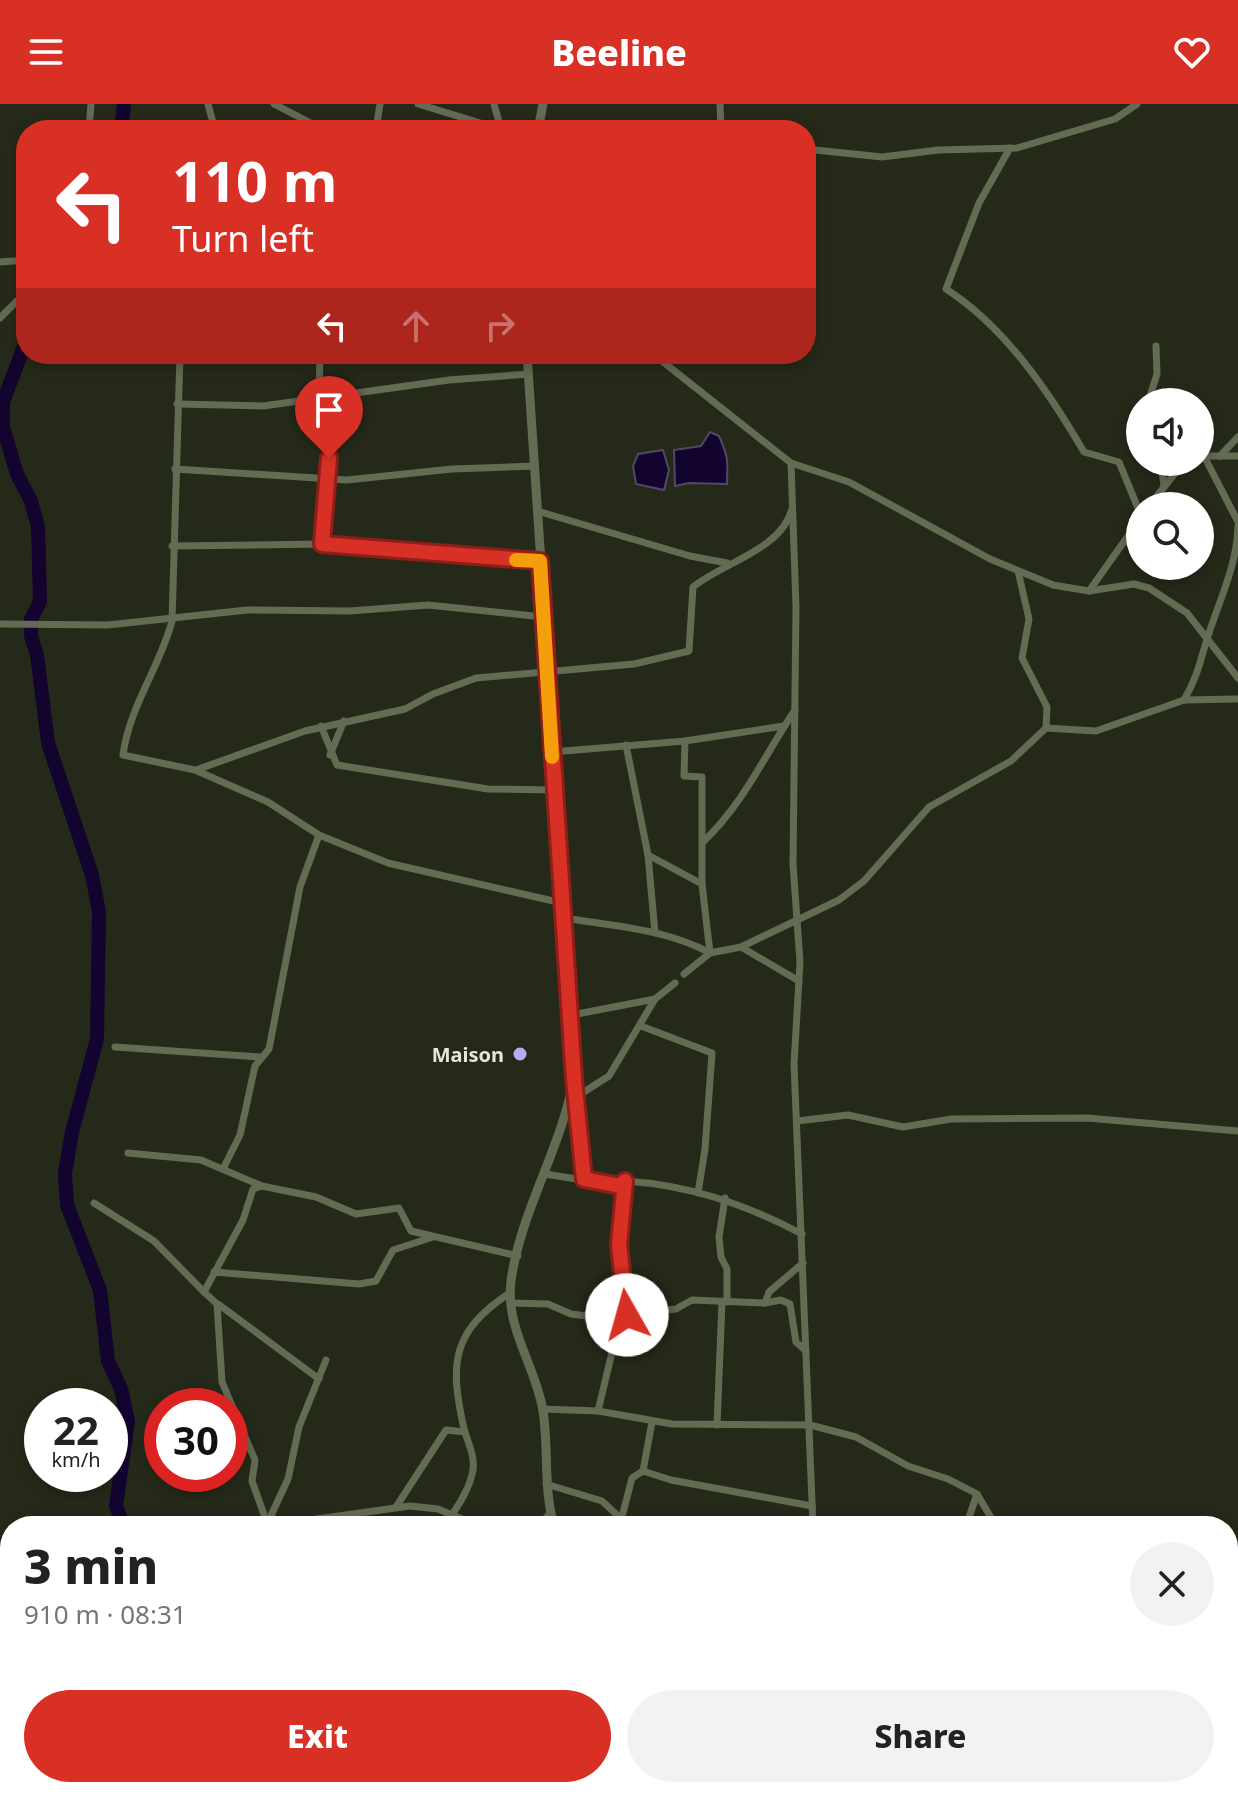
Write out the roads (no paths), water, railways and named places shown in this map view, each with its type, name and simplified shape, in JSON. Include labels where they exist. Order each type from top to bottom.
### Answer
[{"type":"street","points":[[274,104],[305,120]]},
{"type":"street","points":[[418,104],[470,120]]},
{"type":"street","points":[[816,150],[882,157],[938,150],[1010,148],[1115,119],[1137,104]]},
{"type":"street","points":[[1010,148],[979,203],[946,289],[1002,339],[1053,398],[1084,452],[1119,462],[1131,492]]},
{"type":"street","points":[[0,318],[16,302]]},
{"type":"street","points":[[1152,388],[1157,374],[1156,346]]},
{"type":"street","points":[[179,364],[172,621],[165,650],[140,699],[123,755],[195,770],[268,802],[319,835],[388,863],[562,903]]},
{"type":"street","points":[[319,398],[320,364]]},
{"type":"street","points":[[528,364],[546,672],[574,1079],[584,1179]]},
{"type":"street","points":[[666,364],[791,463],[849,482],[951,539],[1018,571],[1053,585],[1089,591],[1134,584],[1149,588],[1187,613],[1238,678]]},
{"type":"street","points":[[177,404],[263,406],[332,399],[449,380],[529,374]]},
{"type":"street","points":[[322,544],[332,399]]},
{"type":"street","points":[[1220,456],[1238,437]]},
{"type":"street","points":[[1214,456],[1238,456]]},
{"type":"street","points":[[791,463],[797,708],[793,864],[799,981],[794,1064],[812,1516]]},
{"type":"street","points":[[175,469],[347,480],[452,469],[534,466]]},
{"type":"street","points":[[1163,476],[1164,486]]},
{"type":"street","points":[[1160,492],[1172,476]]},
{"type":"street","points":[[1184,700],[1201,669],[1207,639],[1228,584],[1238,524],[1213,476]]},
{"type":"street","points":[[195,770],[321,726],[405,709],[476,678],[634,664],[689,651],[693,587],[712,572],[735,562],[782,533],[794,503]]},
{"type":"street","points":[[537,511],[690,556],[735,562]]},
{"type":"street","points":[[1089,591],[1126,539]]},
{"type":"street","points":[[172,546],[322,544],[540,561]]},
{"type":"street","points":[[684,974],[710,953],[741,947],[839,900],[864,881],[929,807],[1011,761],[1046,728],[1047,707],[1022,658],[1029,619],[1018,571]]},
{"type":"street","points":[[0,624],[172,621],[247,610],[350,611],[428,605],[543,617]]},
{"type":"street","points":[[1046,728],[1096,731],[1184,700],[1238,699]]},
{"type":"street","points":[[703,842],[725,821],[764,766],[797,708]]},
{"type":"street","points":[[330,755],[344,721]]},
{"type":"street","points":[[321,726],[330,755],[337,765],[488,789],[555,790]]},
{"type":"street","points":[[552,752],[685,741],[784,726]]},
{"type":"street","points":[[685,741],[684,776],[702,777],[702,884],[710,953]]},
{"type":"street","points":[[626,745],[648,855],[655,933]]},
{"type":"street","points":[[224,1167],[240,1135],[260,1057],[269,1049],[300,887],[319,835]]},
{"type":"street","points":[[648,855],[702,884]]},
{"type":"street","points":[[565,918],[655,933],[691,943],[710,953]]},
{"type":"street","points":[[741,947],[799,981]]},
{"type":"street","points":[[576,1097],[609,1076],[655,999],[675,983]]},
{"type":"street","points":[[572,1015],[655,999]]},
{"type":"street","points":[[641,1026],[713,1056],[698,1193]]},
{"type":"street","points":[[115,1047],[260,1057]]},
{"type":"street","points":[[552,1516],[546,1484],[542,1409],[516,1333],[511,1292],[518,1256],[574,1079]]},
{"type":"street","points":[[797,1121],[848,1115],[903,1127],[951,1119],[1087,1118],[1238,1131]]},
{"type":"street","points":[[128,1153],[201,1160],[224,1167],[262,1186],[316,1197],[356,1214],[399,1208],[411,1231],[518,1256]]},
{"type":"street","points":[[545,1174],[620,1186],[625,1181],[662,1183],[751,1207],[802,1234]]},
{"type":"street","points":[[625,1181],[619,1245],[627,1315]]},
{"type":"street","points":[[204,1292],[243,1220],[253,1189],[262,1186]]},
{"type":"street","points":[[717,1425],[727,1269],[721,1257],[719,1237],[725,1198]]},
{"type":"street","points":[[94,1203],[154,1241],[217,1304],[319,1379]]},
{"type":"street","points":[[214,1272],[359,1284],[376,1281],[393,1250],[435,1237]]},
{"type":"street","points":[[765,1303],[769,1292],[803,1263]]},
{"type":"street","points":[[335,1516],[396,1507],[438,1509],[452,1515],[466,1493],[473,1469],[457,1399],[462,1338],[481,1312],[511,1292]]},
{"type":"street","points":[[511,1303],[548,1304],[586,1317],[676,1309],[692,1300],[765,1303],[781,1300],[790,1304],[796,1342],[806,1351]]},
{"type":"street","points":[[217,1304],[222,1382],[255,1460],[252,1481],[265,1516]]},
{"type":"street","points":[[598,1411],[619,1323],[627,1315]]},
{"type":"street","points":[[272,1516],[288,1479],[299,1427],[326,1360]]},
{"type":"street","points":[[542,1409],[598,1411],[652,1422],[810,1425],[868,1442],[908,1466],[948,1479],[977,1494],[990,1516]]},
{"type":"street","points":[[622,1516],[632,1478],[643,1471],[652,1422]]},
{"type":"street","points":[[396,1507],[446,1430],[465,1432]]},
{"type":"street","points":[[643,1471],[671,1480],[812,1506]]},
{"type":"street","points":[[546,1484],[602,1501],[621,1516]]},
{"type":"street","points":[[969,1516],[977,1494]]},
{"type":"street","points":[[548,1516],[551,1512]]},
{"type":"waterway","points":[[122,120],[124,104]]},
{"type":"waterway","points":[[17,364],[3,402],[3,427],[38,527],[40,602],[31,619],[31,636],[37,655],[48,743],[92,875],[99,912],[97,1039],[72,1132],[65,1173],[67,1205],[100,1290],[108,1361],[121,1389],[128,1421],[116,1506],[120,1516]]},
{"type":"place","name":"Maison","points":[[520,1054]]}]
